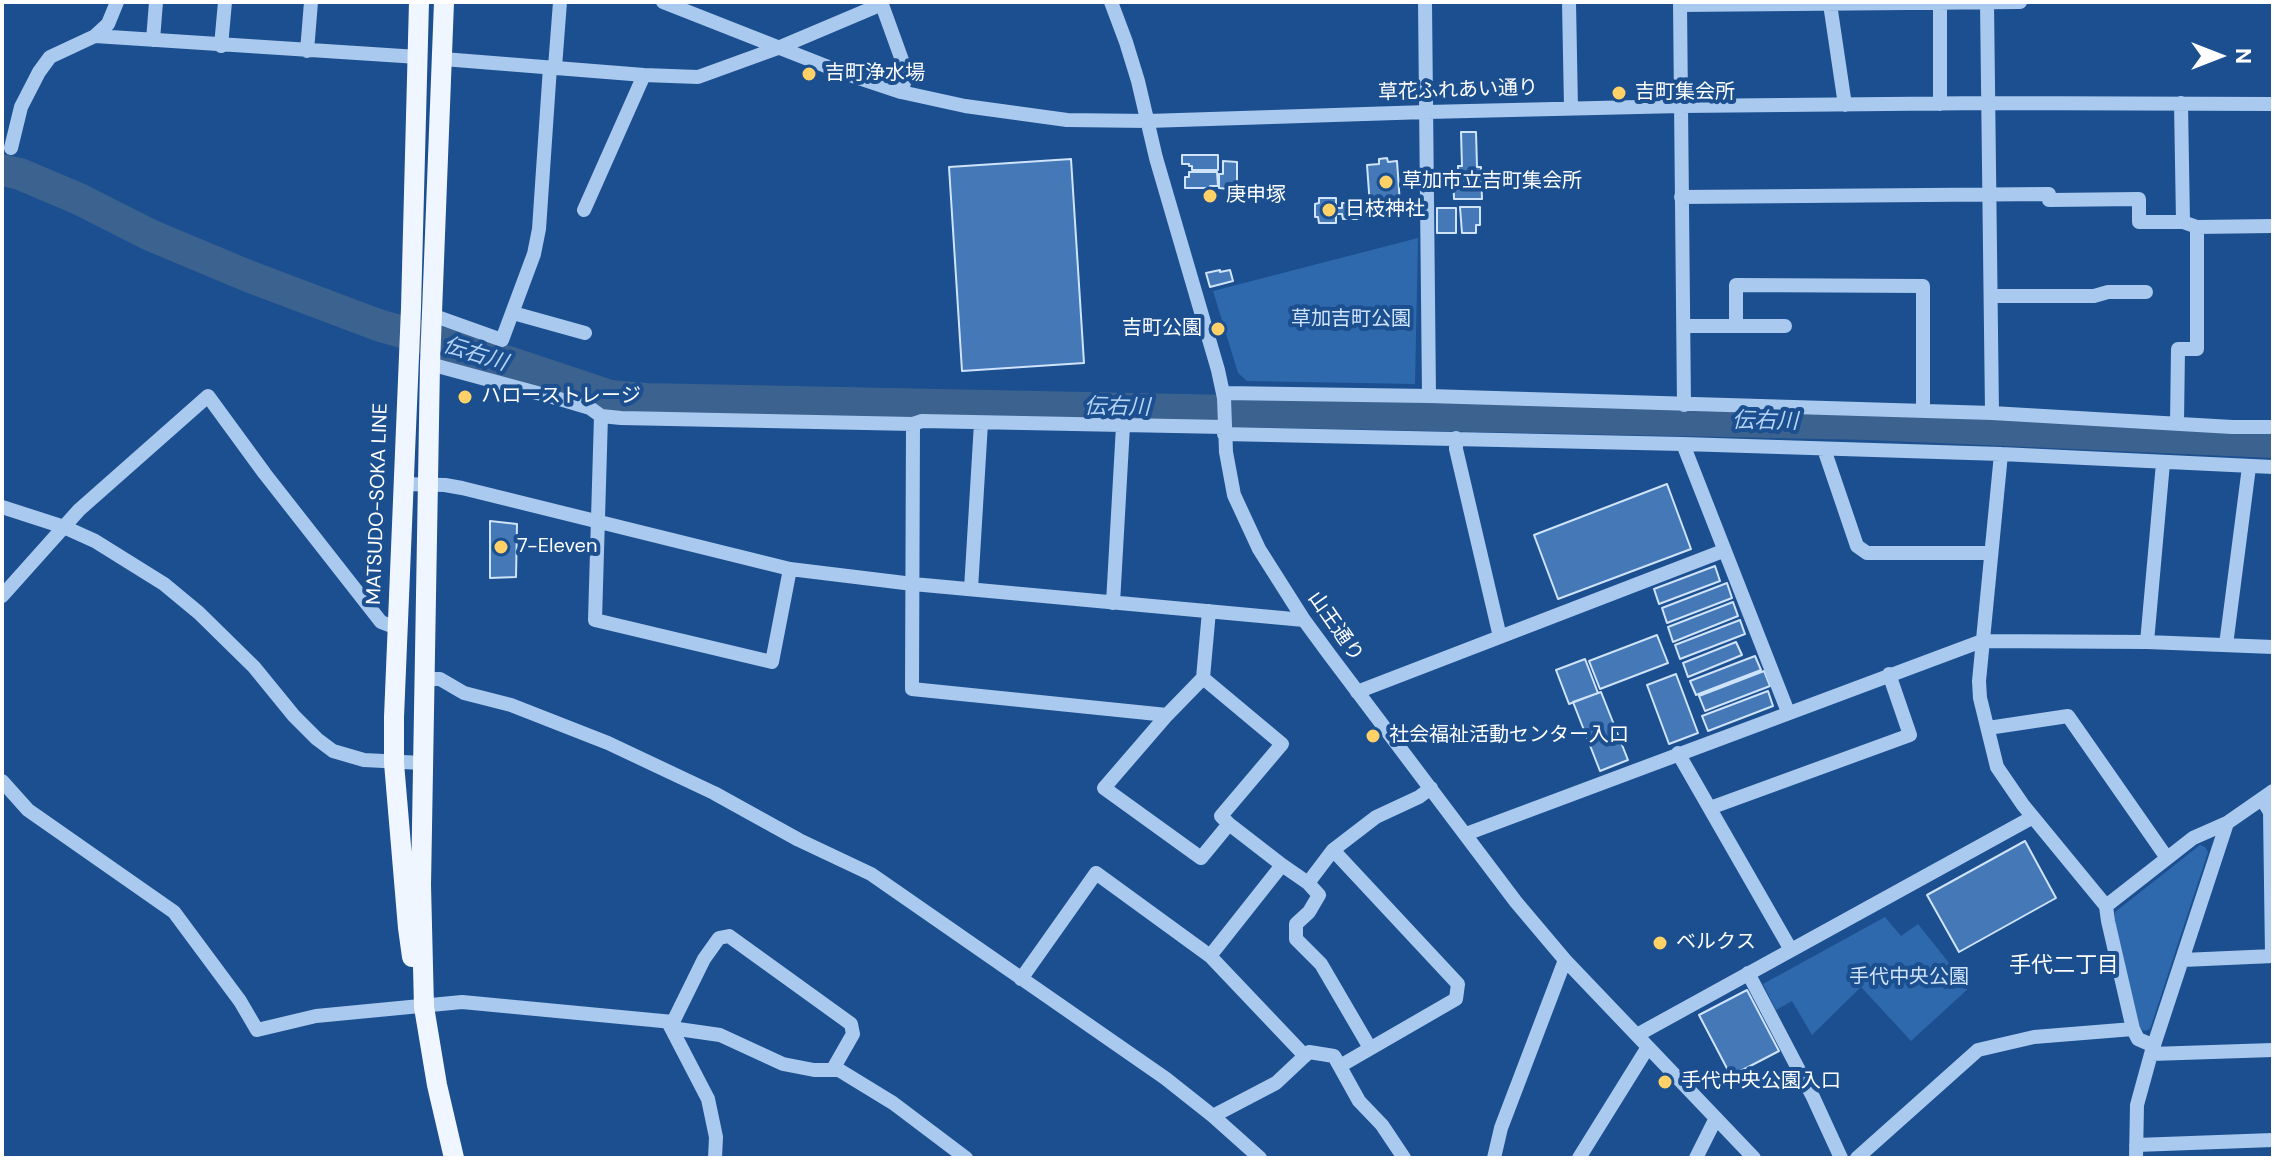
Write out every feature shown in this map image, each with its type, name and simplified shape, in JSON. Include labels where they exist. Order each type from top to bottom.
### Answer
[{"type":"main road","name":"MATSUDO-SOKA LINE","points":[[419,2],[394,763],[408,928],[454,1158]]},
{"type":"main road","name":"MATSUDO-SOKA LINE","points":[[424,1007],[422,763],[430,364],[444,2]]},
{"type":"street","points":[[11,148],[21,107],[39,72],[50,57],[95,36],[108,24],[117,2]]},
{"type":"street","points":[[153,40],[156,2]]},
{"type":"street","points":[[221,46],[225,2]]},
{"type":"street","points":[[307,51],[311,2]]},
{"type":"street","points":[[432,315],[502,340],[534,254],[539,229],[560,2]]},
{"type":"street","name":"草花ふれあい通り","points":[[663,2],[841,72],[901,92],[1013,114],[1067,120],[1148,121],[1681,106],[2273,104]]},
{"type":"street","name":"山王通り","points":[[1111,2],[1126,42],[1156,158],[1218,370],[1234,495],[1259,549],[1304,620],[1516,902],[1565,960],[1754,1158]]},
{"type":"street","points":[[1425,2],[1429,396]]},
{"type":"street","points":[[1569,2],[1571,108]]},
{"type":"street","points":[[1987,2],[1992,413]]},
{"type":"street","points":[[1684,405],[1680,4],[2020,2]]},
{"type":"street","points":[[443,59],[698,77],[778,48],[881,3],[907,74],[901,92]]},
{"type":"street","points":[[1940,3],[1940,104]]},
{"type":"street","points":[[1830,4],[1845,105]]},
{"type":"street","points":[[95,36],[418,57]]},
{"type":"street","points":[[584,210],[644,75]]},
{"type":"street","points":[[2177,423],[2178,349],[2197,349],[2181,103]]},
{"type":"street","points":[[1681,197],[2049,194],[2049,200],[2139,199],[2139,222],[2273,226]]},
{"type":"street","points":[[1736,325],[1736,285],[1923,286],[1923,411]]},
{"type":"street","points":[[1991,296],[2094,296],[2108,292],[2146,292]]},
{"type":"street","points":[[513,313],[585,333]]},
{"type":"street","points":[[1684,326],[1785,326]]},
{"type":"street","points":[[430,364],[590,408],[601,416],[621,418],[1224,428],[2001,454],[2273,467]]},
{"type":"street","points":[[2,596],[79,510],[208,396],[381,622],[397,628]]},
{"type":"street","points":[[1223,396],[1429,396],[1992,413],[2273,427]]},
{"type":"street","points":[[601,416],[595,620],[772,662],[790,569]]},
{"type":"street","points":[[971,589],[981,423]]},
{"type":"street","points":[[913,424],[912,689],[1167,715]]},
{"type":"street","points":[[1113,603],[1123,426]]},
{"type":"street","points":[[1456,438],[1500,637]]},
{"type":"street","points":[[1683,444],[1788,712]]},
{"type":"street","points":[[1824,449],[1857,546],[1867,553],[1991,553]]},
{"type":"street","points":[[2001,454],[1980,690],[1997,767],[2033,817],[2106,906],[2133,1029],[2138,1039],[2153,1050],[2273,1050]]},
{"type":"street","points":[[2147,642],[2163,463]]},
{"type":"street","points":[[2226,645],[2249,467]]},
{"type":"street","points":[[403,484],[462,488],[790,569],[913,584],[1304,620]]},
{"type":"street","points":[[2,507],[64,527],[95,541],[164,584],[199,613],[254,667],[294,716],[325,745],[347,756],[394,763],[422,763]]},
{"type":"street","points":[[1357,692],[1723,551]]},
{"type":"street","points":[[1209,611],[1203,678],[1104,788],[1201,858],[1229,824]]},
{"type":"street","points":[[1466,834],[1982,641],[2147,642],[2273,647]]},
{"type":"street","points":[[1710,808],[1910,735],[1889,674]]},
{"type":"street","points":[[1203,678],[1282,744],[1221,816],[1308,883],[1319,895],[1309,912],[1296,924],[1296,939],[1321,964],[1370,1048]]},
{"type":"street","points":[[424,679],[440,679],[464,693],[511,705],[608,743],[714,793],[799,840],[871,874],[1165,1078],[1260,1158]]},
{"type":"street","points":[[1988,728],[2068,716],[2167,858]]},
{"type":"street","points":[[1678,753],[1791,950]]},
{"type":"street","points":[[2,781],[28,810],[174,912],[240,1001],[257,1030],[316,1016],[462,1002],[671,1024],[720,1035],[783,1064],[814,1070],[839,1070],[882,1096],[966,1158]]},
{"type":"street","points":[[1308,883],[1333,850],[1376,817],[1431,788]]},
{"type":"street","points":[[2106,906],[2193,838],[2227,823],[2268,795],[2272,956],[2183,960]]},
{"type":"street","points":[[1637,1035],[2033,817]]},
{"type":"street","points":[[2227,823],[2137,1105],[2136,1152],[2273,1140]]},
{"type":"street","points":[[1333,850],[1458,984],[1456,999],[1340,1066]]},
{"type":"street","points":[[1210,956],[1282,865]]},
{"type":"street","points":[[1021,979],[1096,873],[1210,956],[1305,1056]]},
{"type":"street","points":[[671,1024],[704,959],[719,938],[729,936],[851,1024],[853,1034],[833,1069]]},
{"type":"street","points":[[1494,1158],[1501,1128],[1565,960]]},
{"type":"street","points":[[1748,973],[1841,1158]]},
{"type":"street","points":[[671,1024],[708,1099],[716,1137],[715,1158]]},
{"type":"street","points":[[1857,1158],[1978,1050],[2034,1037],[2133,1029]]},
{"type":"street","points":[[1579,1158],[1648,1047]]},
{"type":"street","points":[[1213,1116],[1276,1083],[1309,1052],[1334,1056],[1359,1101],[1382,1125],[1404,1158]]},
{"type":"street","points":[[1696,1158],[1716,1118]]},
{"type":"green space","name":"草加吉町公園","points":[[1418,238],[1415,384],[1247,381],[1238,373],[1213,291]]},
{"type":"green space","points":[[2200,845],[2208,852],[2150,1029],[2144,1031],[2139,1027],[2115,912]]},
{"type":"green space","name":"手代中央公園","points":[[1885,917],[1901,936],[1918,924],[1969,988],[1911,1041],[1861,987],[1812,1035],[1792,1001],[1776,1010],[1763,984]]},
{"type":"building","points":[[1461,132],[1476,132],[1482,199],[1454,199],[1453,172],[1458,172],[1458,166],[1462,166]]},
{"type":"building","points":[[1182,155],[1218,155],[1218,170],[1192,170],[1189,164],[1182,164]]},
{"type":"building","points":[[1387,158],[1388,162],[1397,161],[1400,204],[1370,206],[1367,165],[1379,164],[1379,159]]},
{"type":"building","points":[[1071,159],[1084,363],[962,371],[949,167]]},
{"type":"building","points":[[1223,161],[1237,162],[1237,190],[1219,188]]},
{"type":"building","points":[[1189,172],[1217,172],[1218,186],[1185,188],[1185,177],[1189,177]]},
{"type":"building","points":[[1319,198],[1336,198],[1336,208],[1342,208],[1342,203],[1361,203],[1362,219],[1343,219],[1342,214],[1336,214],[1336,223],[1319,223],[1318,217],[1315,217],[1315,204],[1319,203]]},
{"type":"building","points":[[1460,207],[1480,207],[1480,225],[1476,225],[1476,233],[1462,233]]},
{"type":"building","points":[[1437,208],[1456,208],[1456,233],[1437,233]]},
{"type":"building","points":[[1230,270],[1233,281],[1210,287],[1206,273]]},
{"type":"building","points":[[1667,484],[1691,549],[1558,599],[1534,535]]},
{"type":"building","points":[[490,521],[517,524],[516,577],[490,578]]},
{"type":"building","points":[[1715,566],[1720,581],[1659,604],[1654,589]]},
{"type":"building","points":[[1727,583],[1732,598],[1667,623],[1662,608]]},
{"type":"building","points":[[1733,602],[1738,616],[1673,642],[1668,627]]},
{"type":"building","points":[[1740,620],[1745,634],[1680,659],[1675,645]]},
{"type":"building","points":[[1657,635],[1668,663],[1600,689],[1589,661]]},
{"type":"building","points":[[1736,642],[1742,655],[1688,677],[1683,663]]},
{"type":"building","points":[[1755,656],[1761,670],[1696,695],[1690,681]]},
{"type":"building","points":[[1585,659],[1598,693],[1569,704],[1556,670]]},
{"type":"building","points":[[1764,671],[1770,686],[1705,711],[1699,696]]},
{"type":"building","points":[[1676,674],[1698,733],[1669,744],[1647,685]]},
{"type":"building","points":[[1768,691],[1773,706],[1708,731],[1702,716]]},
{"type":"building","points":[[1601,692],[1628,760],[1600,771],[1573,702]]},
{"type":"building","points":[[2025,841],[2056,898],[1959,952],[1927,895]]},
{"type":"building","points":[[1747,990],[1779,1051],[1731,1076],[1699,1015]]},
{"type":"waterway","name":"伝右川","points":[[2,170],[20,174],[79,199],[150,235],[248,276],[378,325],[511,363],[610,396],[1871,424],[2273,442]]},
{"type":"place","name":"吉町浄水場","points":[[809,74]]},
{"type":"place","name":"吉町集会所","points":[[1619,93]]},
{"type":"place","name":"草加市立吉町集会所","points":[[1386,182]]},
{"type":"place","name":"庚申塚","points":[[1210,196]]},
{"type":"place","name":"日枝神社","points":[[1329,210]]},
{"type":"place","name":"吉町公園","points":[[1218,329]]},
{"type":"place","name":"ハローストレージ","points":[[465,397]]},
{"type":"place","name":"7-Eleven","points":[[501,547]]},
{"type":"place","name":"社会福祉活動センター入口","points":[[1373,736]]},
{"type":"place","name":"ベルクス","points":[[1660,943]]},
{"type":"place","name":"手代中央公園入口","points":[[1665,1082]]},
{"type":"district","name":"手代二丁目","points":[[2064,966]]}]
